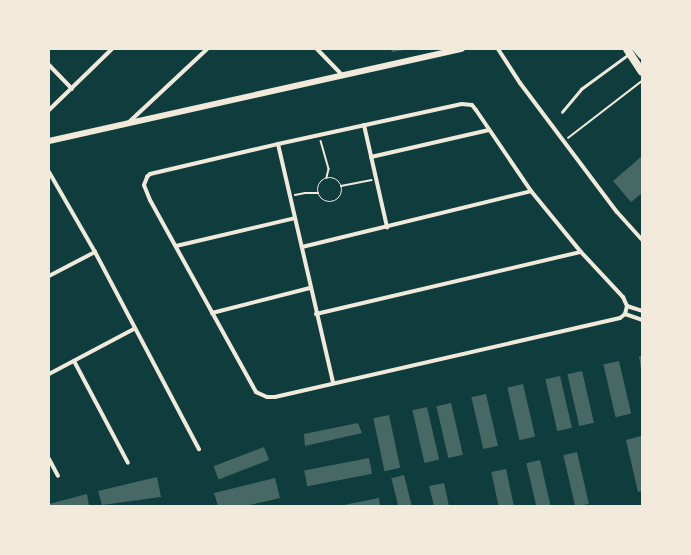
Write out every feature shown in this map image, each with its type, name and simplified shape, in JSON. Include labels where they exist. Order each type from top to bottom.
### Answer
[{"type":"main road","points":[[637,49],[642,56]]},
{"type":"main road","points":[[628,51],[642,72]]},
{"type":"street","points":[[49,110],[112,49]]},
{"type":"street","points":[[126,125],[207,49]]},
{"type":"street","points":[[316,49],[344,77]]},
{"type":"street","points":[[49,141],[344,77],[462,49]]},
{"type":"street","points":[[498,49],[520,83],[617,212],[642,240]]},
{"type":"street","points":[[49,65],[72,89]]},
{"type":"street","points":[[467,104],[472,105],[531,191],[581,252],[623,297],[627,306],[625,314],[620,318],[333,382],[275,397],[267,397],[256,392],[150,200],[144,185],[146,177],[150,174],[364,125],[467,104]]},
{"type":"street","points":[[364,125],[387,227]]},
{"type":"street","points":[[371,157],[489,130]]},
{"type":"street","points":[[278,144],[316,314],[333,382]]},
{"type":"street","points":[[49,172],[95,252],[134,329],[199,449]]},
{"type":"street","points":[[302,246],[387,227],[531,191]]},
{"type":"street","points":[[176,246],[295,218]]},
{"type":"street","points":[[49,276],[95,252]]},
{"type":"street","points":[[316,314],[581,252]]},
{"type":"street","points":[[212,313],[310,288]]},
{"type":"street","points":[[627,306],[642,311]]},
{"type":"street","points":[[625,314],[642,320]]},
{"type":"street","points":[[49,374],[134,329]]},
{"type":"street","points":[[74,361],[128,463]]},
{"type":"street","points":[[49,459],[58,476]]},
{"type":"lane","points":[[562,112],[581,89],[628,51]]},
{"type":"path","points":[[564,141],[642,81]]},
{"type":"path","points":[[320,135],[329,169],[327,179]]},
{"type":"path","points":[[341,186],[376,178]]},
{"type":"path","points":[[335,179],[341,186],[340,197],[333,202],[323,200],[318,193],[318,187],[322,180],[335,179]]},
{"type":"path","points":[[290,196],[305,193],[318,193]]},
{"type":"building","points":[[391,49],[404,49],[404,50],[392,52]]},
{"type":"building","points":[[642,156],[642,193],[631,202],[613,181]]},
{"type":"building","points":[[639,356],[642,356],[642,369],[641,369]]},
{"type":"building","points":[[619,361],[631,414],[616,417],[603,365]]},
{"type":"building","points":[[582,371],[594,423],[579,426],[567,374]]},
{"type":"building","points":[[560,376],[572,428],[557,431],[545,379]]},
{"type":"building","points":[[523,384],[535,437],[520,440],[507,388]]},
{"type":"building","points":[[486,394],[498,446],[483,449],[471,397]]},
{"type":"building","points":[[451,403],[463,455],[448,458],[436,406]]},
{"type":"building","points":[[427,407],[439,460],[425,463],[412,410]]},
{"type":"building","points":[[389,415],[400,468],[385,471],[373,418]]},
{"type":"building","points":[[358,423],[362,433],[305,446],[304,434]]},
{"type":"building","points":[[641,436],[642,491],[638,492],[626,440]]},
{"type":"building","points":[[264,447],[269,460],[219,479],[214,466]]},
{"type":"building","points":[[577,452],[589,504],[575,506],[563,455]]},
{"type":"building","points":[[369,458],[372,474],[307,486],[304,471]]},
{"type":"building","points":[[540,460],[551,506],[536,506],[526,463]]},
{"type":"building","points":[[506,469],[514,506],[499,506],[491,472]]},
{"type":"building","points":[[404,475],[412,506],[398,506],[391,478]]},
{"type":"building","points":[[157,477],[161,497],[102,505],[98,491]]},
{"type":"building","points":[[275,478],[280,498],[245,506],[218,506],[214,493]]},
{"type":"building","points":[[444,483],[449,506],[434,506],[429,486]]},
{"type":"building","points":[[87,494],[89,506],[49,506],[49,504]]},
{"type":"building","points":[[379,498],[380,506],[344,505]]}]
